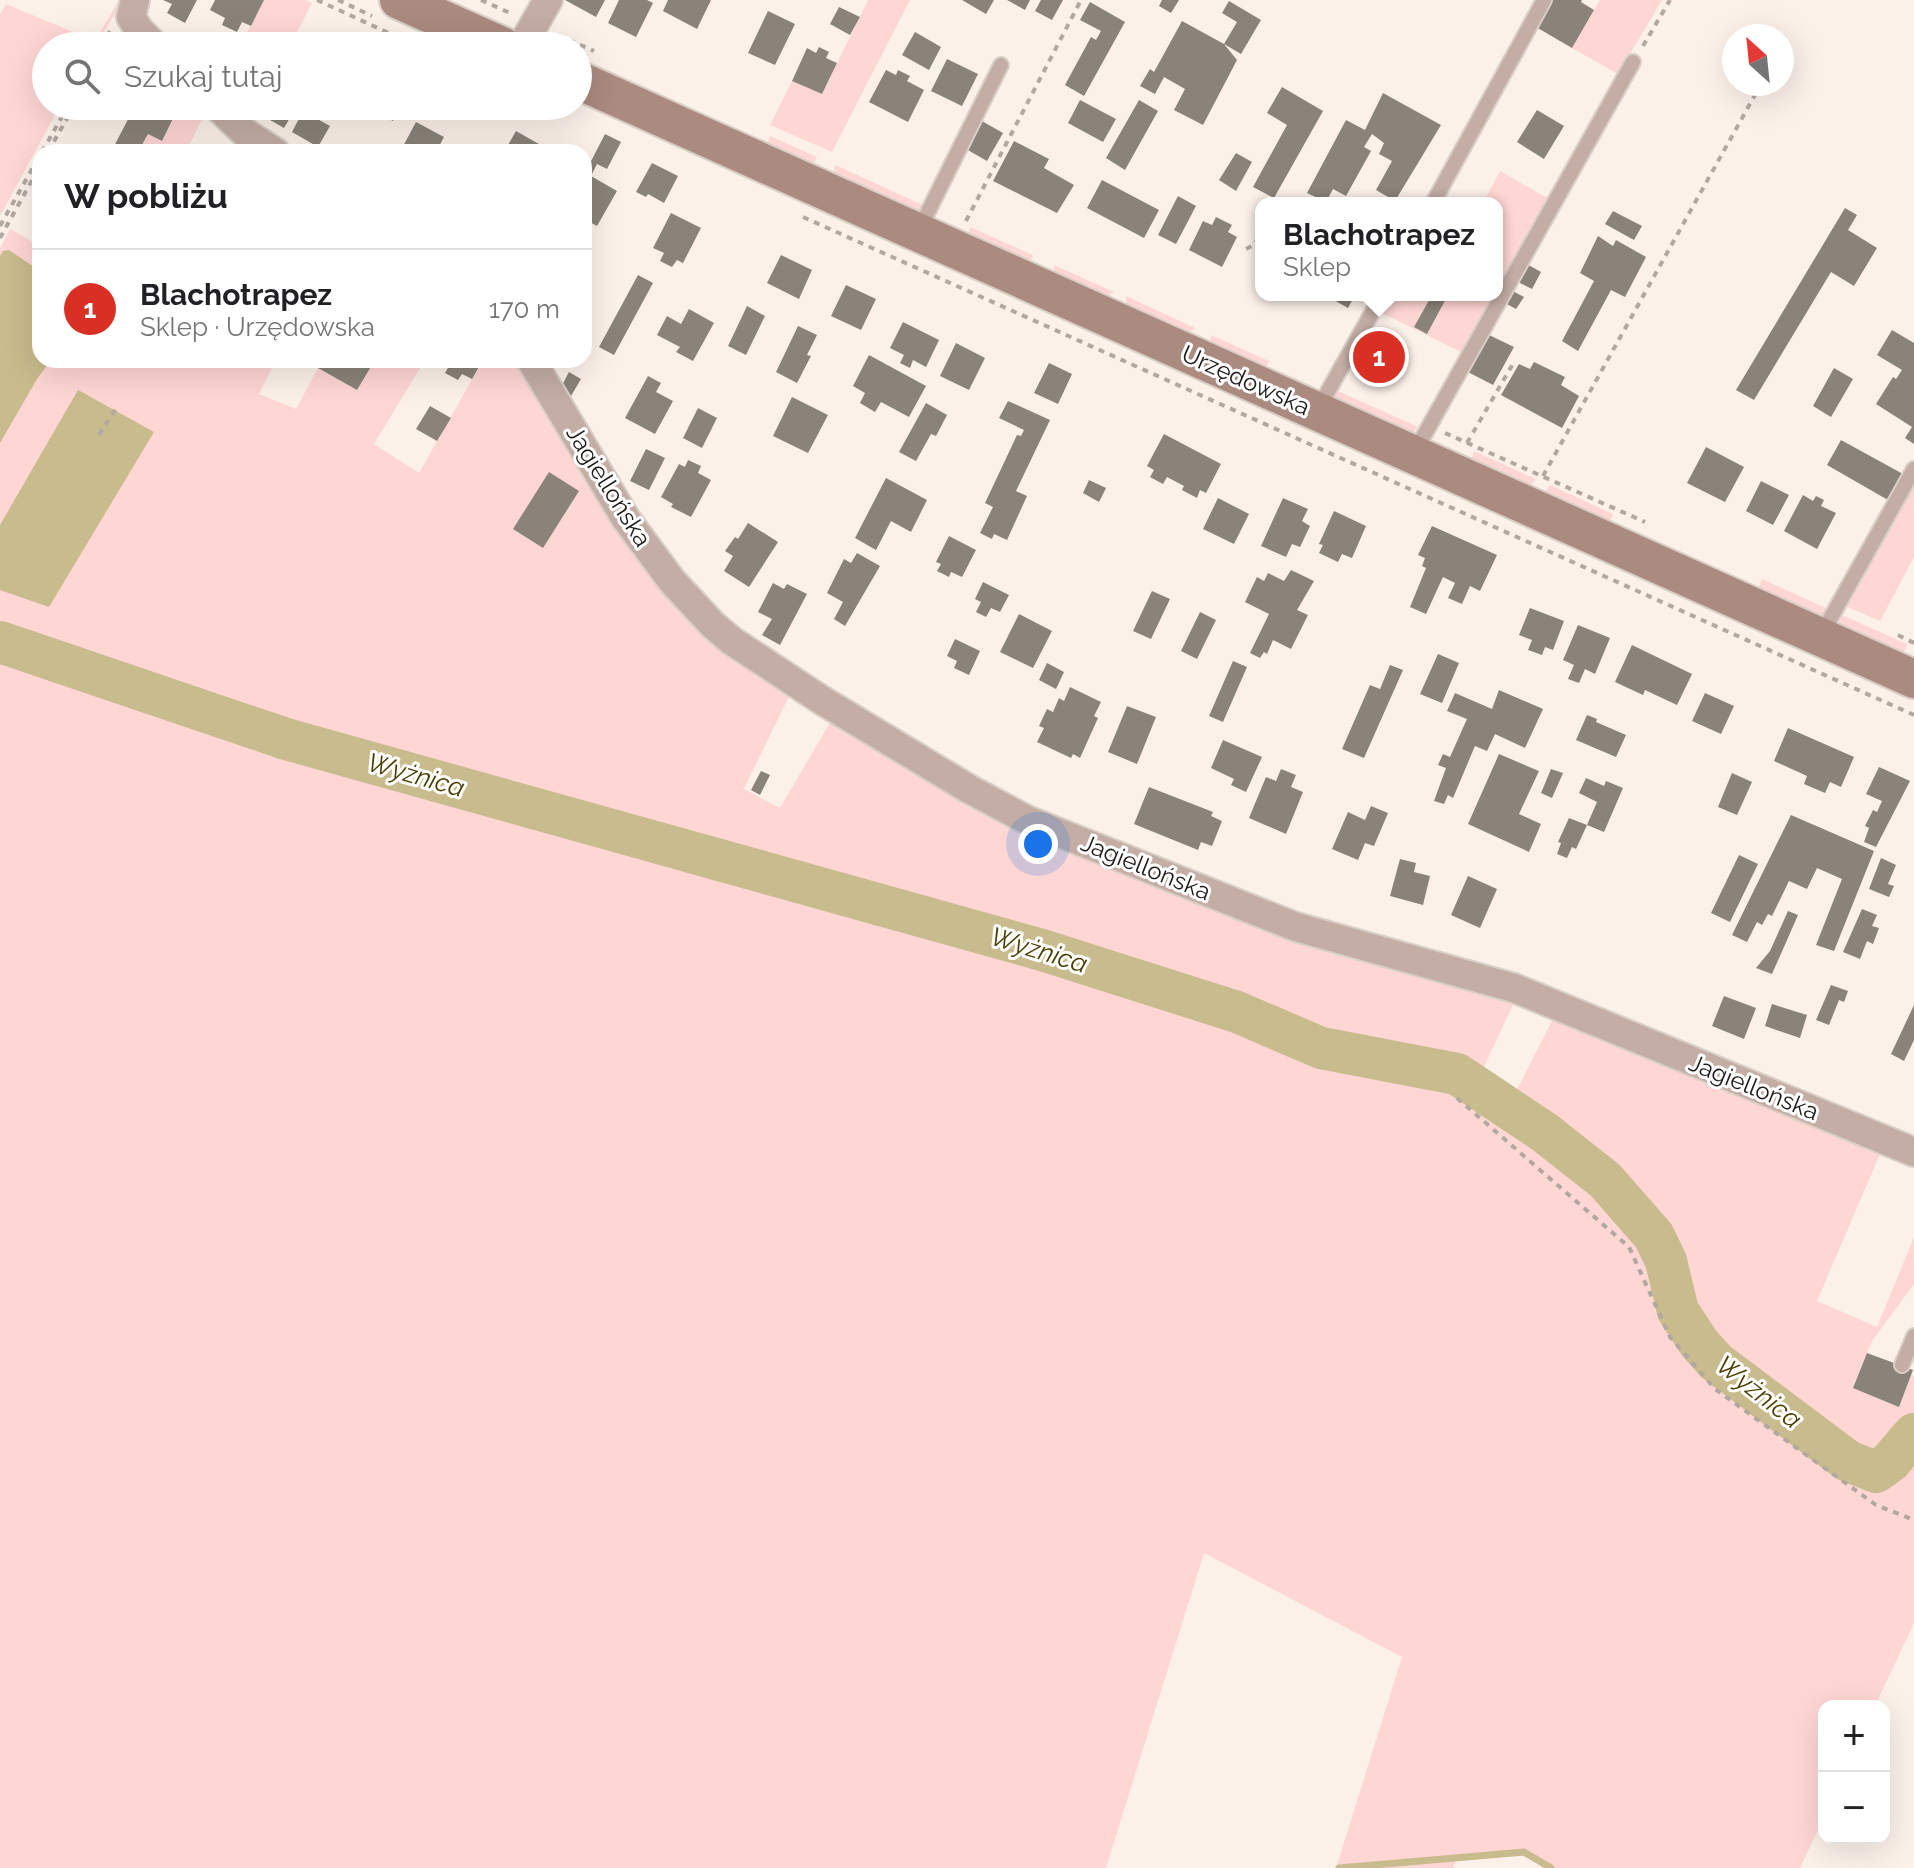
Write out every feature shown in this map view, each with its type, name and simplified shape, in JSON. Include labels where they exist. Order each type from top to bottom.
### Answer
[{"type":"street","points":[[135,0],[131,17],[141,32]]},
{"type":"street","points":[[399,0],[471,32]]},
{"type":"street","points":[[530,32],[548,0]]},
{"type":"street","name":"Urzędowska","points":[[592,104],[918,233],[1914,679]]},
{"type":"street","points":[[232,120],[263,144]]},
{"type":"street","name":"Jagiellońska","points":[[536,368],[626,519],[672,581],[713,625],[812,694],[969,789],[1027,820],[1296,927],[1514,988],[1914,1152]]},
{"type":"lane","points":[[1436,197],[1544,0]]},
{"type":"lane","points":[[1503,294],[1633,62]]},
{"type":"lane","points":[[918,233],[1001,65]]},
{"type":"lane","points":[[1317,412],[1379,301]]},
{"type":"lane","points":[[1413,455],[1499,301]]},
{"type":"lane","points":[[1820,638],[1914,469]]},
{"type":"lane","points":[[1902,1365],[1914,1336]]},
{"type":"path","points":[[317,0],[387,32]]},
{"type":"path","points":[[952,248],[1081,0]]},
{"type":"path","points":[[1633,62],[1670,0]]},
{"type":"path","points":[[1528,506],[1645,288],[1754,96]]},
{"type":"path","points":[[47,144],[62,120]]},
{"type":"path","points":[[52,144],[64,120]]},
{"type":"path","points":[[0,226],[32,170]]},
{"type":"path","points":[[0,238],[32,180]]},
{"type":"path","points":[[801,216],[1914,715]]},
{"type":"path","points":[[1246,249],[1255,243]]},
{"type":"path","points":[[1454,473],[1467,442],[1514,362]]},
{"type":"path","points":[[99,435],[117,407]]},
{"type":"path","points":[[1457,1098],[1629,1247],[1670,1337],[1715,1389],[1876,1505],[1914,1520]]},
{"type":"shaded area","points":[[119,0],[124,0],[104,32],[100,32]]},
{"type":"shaded area","points":[[264,0],[305,0],[312,3],[297,32],[247,32]]},
{"type":"shaded area","points":[[868,0],[910,0],[832,152],[770,125],[792,81],[822,94]]},
{"type":"shaded area","points":[[1600,0],[1662,0],[1618,74],[1572,48]]},
{"type":"shaded area","points":[[6,4],[73,32],[32,32],[32,120],[52,120],[39,144],[32,144],[32,157],[0,216],[0,14]]},
{"type":"shaded area","points":[[172,120],[202,120],[190,144],[142,144],[148,134],[162,141]]},
{"type":"shaded area","points":[[770,136],[817,157],[814,163],[809,165],[770,147]]},
{"type":"shaded area","points":[[835,165],[923,205],[915,212],[833,174]]},
{"type":"shaded area","points":[[1500,171],[1547,198],[1503,276],[1503,197],[1486,197]]},
{"type":"shaded area","points":[[970,227],[1033,255],[1031,260],[1027,263],[968,236]]},
{"type":"shaded area","points":[[10,229],[32,241],[32,368],[272,368],[259,394],[296,409],[318,368],[357,390],[370,368],[420,368],[374,444],[419,473],[478,368],[527,368],[618,522],[671,601],[685,616],[791,692],[744,789],[780,808],[832,719],[996,813],[1517,996],[1478,1080],[1511,1101],[1558,1009],[1883,1147],[1817,1301],[1877,1327],[1914,1237],[1914,1284],[1872,1341],[1853,1387],[1899,1407],[1911,1375],[1914,1376],[1914,1623],[1878,1700],[1818,1700],[1818,1830],[1800,1868],[1551,1868],[1524,1852],[1457,1858],[1453,1868],[1336,1868],[1402,1657],[1204,1553],[1106,1868],[0,1868],[0,248]]},
{"type":"shaded area","points":[[9,250],[32,266],[32,368],[45,368],[0,443],[0,256],[3,251]]},
{"type":"shaded area","points":[[1054,265],[1114,292],[1106,297],[1054,275]]},
{"type":"shaded area","points":[[1126,296],[1195,328],[1188,333],[1126,305]]},
{"type":"shaded area","points":[[1386,301],[1490,301],[1461,352],[1380,312]]},
{"type":"shaded area","points":[[1211,335],[1269,361],[1265,368],[1210,344]]},
{"type":"shaded area","points":[[78,390],[154,432],[49,607],[0,590],[0,525]]},
{"type":"shaded area","points":[[1338,391],[1418,427],[1409,434],[1336,403],[1334,397]]},
{"type":"shaded area","points":[[1474,451],[1536,479],[1528,488],[1471,461]]},
{"type":"shaded area","points":[[1914,484],[1914,557],[1880,621],[1845,606]]},
{"type":"shaded area","points":[[1550,485],[1613,514],[1609,524],[1544,494]]},
{"type":"shaded area","points":[[1762,579],[1828,609],[1823,619],[1758,589]]},
{"type":"shaded area","points":[[1842,615],[1907,644],[1903,654],[1839,624]]},
{"type":"building","points":[[163,0],[197,0],[185,23],[167,13],[172,4]]},
{"type":"building","points":[[215,0],[264,0],[251,26],[242,22],[237,32],[222,25],[225,18],[210,10]]},
{"type":"building","points":[[565,0],[605,0],[596,17]]},
{"type":"building","points":[[619,0],[647,0],[653,3],[636,37],[608,23]]},
{"type":"building","points":[[668,0],[711,0],[697,29],[663,11]]},
{"type":"building","points":[[962,0],[994,0],[986,14]]},
{"type":"building","points":[[1007,0],[1030,0],[1025,10]]},
{"type":"building","points":[[1041,0],[1063,0],[1052,20],[1035,11]]},
{"type":"building","points":[[1162,0],[1179,0],[1171,13],[1159,6]]},
{"type":"building","points":[[1552,0],[1582,0],[1594,10],[1572,48],[1536,27]]},
{"type":"building","points":[[1229,1],[1261,20],[1241,54],[1224,44],[1237,22],[1222,13]]},
{"type":"building","points":[[1090,2],[1125,22],[1084,96],[1065,85],[1091,37],[1096,40],[1101,31],[1080,20]]},
{"type":"building","points":[[839,7],[860,17],[850,35],[830,24]]},
{"type":"building","points":[[768,11],[795,24],[775,65],[748,53]]},
{"type":"building","points":[[1182,21],[1224,44],[1237,60],[1203,125],[1174,110],[1185,89],[1164,77],[1155,94],[1140,86],[1150,69],[1154,72]]},
{"type":"building","points":[[915,32],[941,47],[929,70],[902,55]]},
{"type":"building","points":[[819,47],[829,52],[826,58],[837,63],[822,94],[792,81],[807,48],[816,53]]},
{"type":"building","points":[[947,59],[978,74],[962,106],[931,91]]},
{"type":"building","points":[[886,70],[896,75],[898,70],[910,76],[907,81],[924,90],[908,122],[869,102]]},
{"type":"building","points":[[1282,87],[1323,111],[1275,197],[1253,187],[1287,125],[1267,113]]},
{"type":"building","points":[[1383,93],[1441,125],[1397,197],[1388,197],[1376,190],[1392,161],[1379,154],[1384,143],[1372,134],[1364,147],[1371,151],[1346,196],[1333,189],[1329,197],[1315,197],[1307,193],[1346,120],[1365,130]]},
{"type":"building","points":[[1080,100],[1116,119],[1103,142],[1068,123]]},
{"type":"building","points":[[1139,100],[1158,111],[1125,170],[1106,158]]},
{"type":"building","points":[[1537,110],[1564,126],[1544,159],[1517,142]]},
{"type":"building","points":[[128,120],[172,120],[162,141],[148,134],[142,144],[115,144]]},
{"type":"building","points":[[270,120],[289,120],[284,128]]},
{"type":"building","points":[[298,120],[319,120],[330,126],[320,144],[313,144],[292,132]]},
{"type":"building","points":[[982,121],[1003,133],[987,161],[966,149]]},
{"type":"building","points":[[416,122],[444,137],[440,144],[404,144]]},
{"type":"building","points":[[516,131],[539,144],[509,144]]},
{"type":"building","points":[[605,134],[621,142],[607,169],[597,164],[592,174],[592,159]]},
{"type":"building","points":[[1014,141],[1049,159],[1044,168],[1074,185],[1057,213],[993,181]]},
{"type":"building","points":[[1236,153],[1252,162],[1236,191],[1219,180]]},
{"type":"building","points":[[652,163],[678,176],[664,203],[648,194],[646,197],[636,192]]},
{"type":"building","points":[[592,177],[617,191],[597,226],[592,223]]},
{"type":"building","points":[[1102,180],[1159,210],[1144,238],[1087,208]]},
{"type":"building","points":[[1178,196],[1196,206],[1176,244],[1158,235]]},
{"type":"building","points":[[1845,208],[1857,215],[1848,230],[1877,248],[1854,286],[1831,272],[1754,400],[1736,390]]},
{"type":"building","points":[[1613,211],[1642,226],[1634,240],[1605,224]]},
{"type":"building","points":[[671,213],[701,228],[683,263],[677,260],[672,267],[660,261],[664,253],[653,248]]},
{"type":"building","points":[[1216,217],[1232,225],[1228,232],[1237,237],[1222,267],[1189,250],[1203,221],[1212,225]]},
{"type":"building","points":[[1598,236],[1613,246],[1616,240],[1646,257],[1625,297],[1611,290],[1578,351],[1562,341],[1594,281],[1580,273]]},
{"type":"building","points":[[781,255],[812,270],[799,299],[767,283]]},
{"type":"building","points":[[1525,263],[1541,272],[1532,289],[1516,281]]},
{"type":"building","points":[[638,275],[653,283],[614,355],[599,347]]},
{"type":"building","points":[[846,285],[876,299],[861,330],[831,316]]},
{"type":"building","points":[[1509,289],[1524,297],[1516,309],[1503,302]]},
{"type":"building","points":[[1336,301],[1352,301],[1348,308]]},
{"type":"building","points":[[1429,301],[1445,301],[1427,334],[1414,327]]},
{"type":"building","points":[[747,306],[765,316],[746,355],[728,346]]},
{"type":"building","points":[[689,309],[714,323],[693,361],[676,352],[680,347],[657,335],[667,316],[681,324]]},
{"type":"building","points":[[903,322],[939,340],[926,367],[913,360],[910,368],[900,363],[904,355],[890,348]]},
{"type":"building","points":[[798,326],[817,335],[807,355],[811,356],[797,383],[776,372]]},
{"type":"building","points":[[1371,328],[1405,350],[1388,383],[1353,365]]},
{"type":"building","points":[[1892,330],[1914,343],[1914,444],[1905,438],[1912,427],[1876,404],[1893,377],[1896,379],[1902,370],[1877,355]]},
{"type":"building","points":[[1485,333],[1514,347],[1493,385],[1466,371]]},
{"type":"building","points":[[956,343],[985,358],[969,390],[940,376]]},
{"type":"building","points":[[869,355],[926,386],[909,417],[881,402],[875,412],[860,403],[865,393],[853,386]]},
{"type":"building","points":[[1534,362],[1565,377],[1561,385],[1579,396],[1562,428],[1501,395],[1519,364],[1530,369]]},
{"type":"building","points":[[1049,363],[1072,374],[1058,404],[1034,393]]},
{"type":"building","points":[[318,368],[370,368],[357,390]]},
{"type":"building","points":[[448,368],[478,368],[472,379],[462,374],[458,380],[445,373]]},
{"type":"building","points":[[1834,368],[1853,379],[1831,417],[1813,406]]},
{"type":"building","points":[[569,372],[581,379],[571,396],[560,389]]},
{"type":"building","points":[[648,376],[661,383],[656,392],[673,401],[655,434],[625,418]]},
{"type":"building","points":[[792,397],[828,415],[808,453],[773,436]]},
{"type":"building","points":[[1008,401],[1050,420],[1016,491],[1027,496],[1007,540],[994,534],[992,539],[980,533],[993,507],[985,503],[1017,435],[1021,436],[1024,430],[999,418]]},
{"type":"building","points":[[926,403],[947,415],[936,436],[931,434],[916,461],[899,452]]},
{"type":"building","points":[[430,406],[451,418],[437,441],[416,429]]},
{"type":"building","points":[[698,408],[717,418],[702,448],[683,438]]},
{"type":"building","points":[[1164,434],[1221,464],[1206,493],[1200,490],[1197,498],[1167,477],[1163,484],[1150,477],[1154,470],[1147,466]]},
{"type":"building","points":[[1841,440],[1903,474],[1888,500],[1827,465]]},
{"type":"building","points":[[1706,447],[1744,467],[1725,502],[1687,483]]},
{"type":"building","points":[[646,449],[665,458],[649,490],[630,481]]},
{"type":"building","points":[[688,460],[701,466],[698,473],[711,480],[691,517],[671,507],[673,504],[661,497],[679,464],[685,467]]},
{"type":"building","points":[[549,472],[579,491],[543,548],[513,529]]},
{"type":"building","points":[[886,478],[927,500],[911,532],[891,521],[876,550],[855,538]]},
{"type":"building","points":[[1089,480],[1106,488],[1099,502],[1083,493]]},
{"type":"building","points":[[1761,481],[1789,495],[1773,525],[1746,511]]},
{"type":"building","points":[[1803,495],[1813,501],[1816,496],[1824,500],[1821,506],[1836,513],[1817,549],[1784,531]]},
{"type":"building","points":[[1218,498],[1249,514],[1234,544],[1203,529]]},
{"type":"building","points":[[1283,498],[1308,509],[1302,521],[1310,526],[1300,547],[1292,544],[1286,557],[1261,546]]},
{"type":"building","points":[[1334,511],[1366,526],[1352,558],[1342,554],[1338,562],[1319,553],[1323,545],[1319,544]]},
{"type":"building","points":[[748,523],[778,542],[749,587],[724,571],[733,556],[725,551],[735,537],[738,539]]},
{"type":"building","points":[[1432,526],[1497,555],[1480,591],[1470,586],[1462,604],[1448,598],[1455,583],[1443,577],[1426,614],[1410,607],[1426,568],[1422,566],[1425,558],[1418,555]]},
{"type":"building","points":[[949,536],[976,550],[962,577],[951,572],[949,577],[937,571],[941,564],[936,562]]},
{"type":"building","points":[[857,553],[880,566],[845,626],[834,619],[843,602],[827,593],[844,559],[851,563]]},
{"type":"building","points":[[1291,570],[1314,581],[1297,610],[1308,615],[1291,649],[1273,640],[1267,654],[1264,652],[1260,658],[1250,653],[1269,614],[1245,602],[1257,577],[1264,581],[1268,573],[1284,581]]},
{"type":"building","points":[[983,582],[1009,595],[1000,612],[991,608],[986,617],[976,612],[981,602],[975,599]]},
{"type":"building","points":[[773,583],[784,589],[787,584],[807,594],[780,645],[762,635],[772,619],[758,612]]},
{"type":"building","points":[[1152,591],[1170,599],[1151,639],[1133,631]]},
{"type":"building","points":[[1530,608],[1564,621],[1553,650],[1545,647],[1542,655],[1528,650],[1532,640],[1519,635]]},
{"type":"building","points":[[1200,612],[1216,620],[1197,659],[1181,651]]},
{"type":"building","points":[[1019,614],[1052,631],[1033,668],[1000,652]]},
{"type":"building","points":[[1578,625],[1610,638],[1595,674],[1585,669],[1579,683],[1568,679],[1574,665],[1563,660]]},
{"type":"building","points":[[955,639],[980,651],[969,675],[954,668],[957,661],[947,656]]},
{"type":"building","points":[[1632,645],[1692,674],[1677,705],[1645,690],[1643,695],[1615,682]]},
{"type":"building","points":[[1438,654],[1459,663],[1442,703],[1420,694]]},
{"type":"building","points":[[1233,661],[1247,667],[1223,722],[1209,716]]},
{"type":"building","points":[[1047,663],[1064,672],[1056,689],[1039,680]]},
{"type":"building","points":[[1390,665],[1403,670],[1364,758],[1342,749],[1370,685],[1380,689]]},
{"type":"building","points":[[1070,687],[1101,702],[1094,716],[1098,718],[1080,758],[1073,754],[1071,758],[1037,742],[1044,728],[1039,726],[1047,709],[1053,712],[1059,698],[1064,701]]},
{"type":"building","points":[[1499,690],[1543,709],[1525,748],[1495,734],[1487,751],[1475,746],[1453,798],[1448,795],[1444,804],[1434,801],[1446,768],[1438,765],[1443,754],[1450,757],[1467,719],[1447,711],[1455,693],[1492,709]]},
{"type":"building","points":[[1705,693],[1734,706],[1721,734],[1692,721]]},
{"type":"building","points":[[1127,706],[1156,717],[1137,764],[1108,752]]},
{"type":"building","points":[[1587,715],[1626,735],[1616,757],[1576,740]]},
{"type":"building","points":[[1788,728],[1854,757],[1841,787],[1830,782],[1825,793],[1804,784],[1807,776],[1774,761]]},
{"type":"building","points":[[1223,740],[1262,757],[1246,792],[1231,785],[1234,779],[1211,768]]},
{"type":"building","points":[[1499,754],[1539,771],[1519,814],[1541,824],[1529,852],[1468,824]]},
{"type":"building","points":[[1879,767],[1910,781],[1876,847],[1864,842],[1869,828],[1865,826],[1882,801],[1866,794]]},
{"type":"building","points":[[1281,769],[1296,775],[1291,787],[1303,792],[1286,834],[1249,818],[1266,777],[1276,781]]},
{"type":"building","points":[[1551,769],[1563,773],[1552,798],[1541,793]]},
{"type":"building","points":[[761,771],[770,775],[760,795],[751,790]]},
{"type":"building","points":[[1732,773],[1752,782],[1737,815],[1718,807]]},
{"type":"building","points":[[1586,778],[1604,786],[1606,781],[1623,788],[1604,832],[1587,825],[1597,802],[1579,793]]},
{"type":"building","points":[[1149,787],[1213,812],[1211,816],[1222,821],[1212,846],[1201,842],[1198,850],[1134,824]]},
{"type":"building","points":[[1371,806],[1388,813],[1374,846],[1365,843],[1358,860],[1332,849],[1348,812],[1365,820]]},
{"type":"building","points":[[1791,815],[1874,851],[1834,951],[1816,945],[1842,879],[1817,868],[1807,889],[1789,881],[1772,916],[1768,914],[1762,925],[1757,922],[1747,942],[1732,935]]},
{"type":"building","points":[[1569,818],[1587,825],[1576,849],[1572,847],[1567,858],[1557,854],[1561,843],[1558,842]]},
{"type":"building","points":[[1739,855],[1758,864],[1730,922],[1711,913]]},
{"type":"building","points":[[1881,858],[1896,865],[1888,884],[1894,886],[1889,897],[1869,889]]},
{"type":"building","points":[[1400,859],[1416,863],[1414,872],[1430,876],[1423,905],[1390,896]]},
{"type":"building","points":[[1468,876],[1497,889],[1480,928],[1451,915]]},
{"type":"building","points":[[1862,909],[1877,915],[1872,926],[1879,928],[1873,944],[1867,941],[1860,959],[1843,952]]},
{"type":"building","points":[[1788,911],[1798,915],[1772,974],[1756,968],[1770,951]]},
{"type":"building","points":[[1831,985],[1848,991],[1844,1002],[1839,1000],[1829,1025],[1816,1020]]},
{"type":"building","points":[[1724,996],[1756,1008],[1744,1039],[1712,1026]]},
{"type":"building","points":[[1772,1004],[1807,1015],[1800,1038],[1765,1026]]},
{"type":"building","points":[[1914,1005],[1914,1040],[1904,1061],[1891,1054]]},
{"type":"building","points":[[1867,1353],[1913,1370],[1899,1407],[1853,1388]]},
{"type":"waterway","name":"Wyżnica","points":[[0,642],[286,739],[1042,950],[1237,1012],[1321,1048],[1457,1074],[1544,1132],[1605,1180],[1654,1236],[1666,1261],[1678,1311],[1716,1362],[1848,1461],[1876,1472],[1890,1462],[1914,1434]]},
{"type":"waterway","points":[[1339,1868],[1524,1852],[1551,1868]]},
{"type":"place","name":"Blachotrapez","points":[[1379,357]]}]
